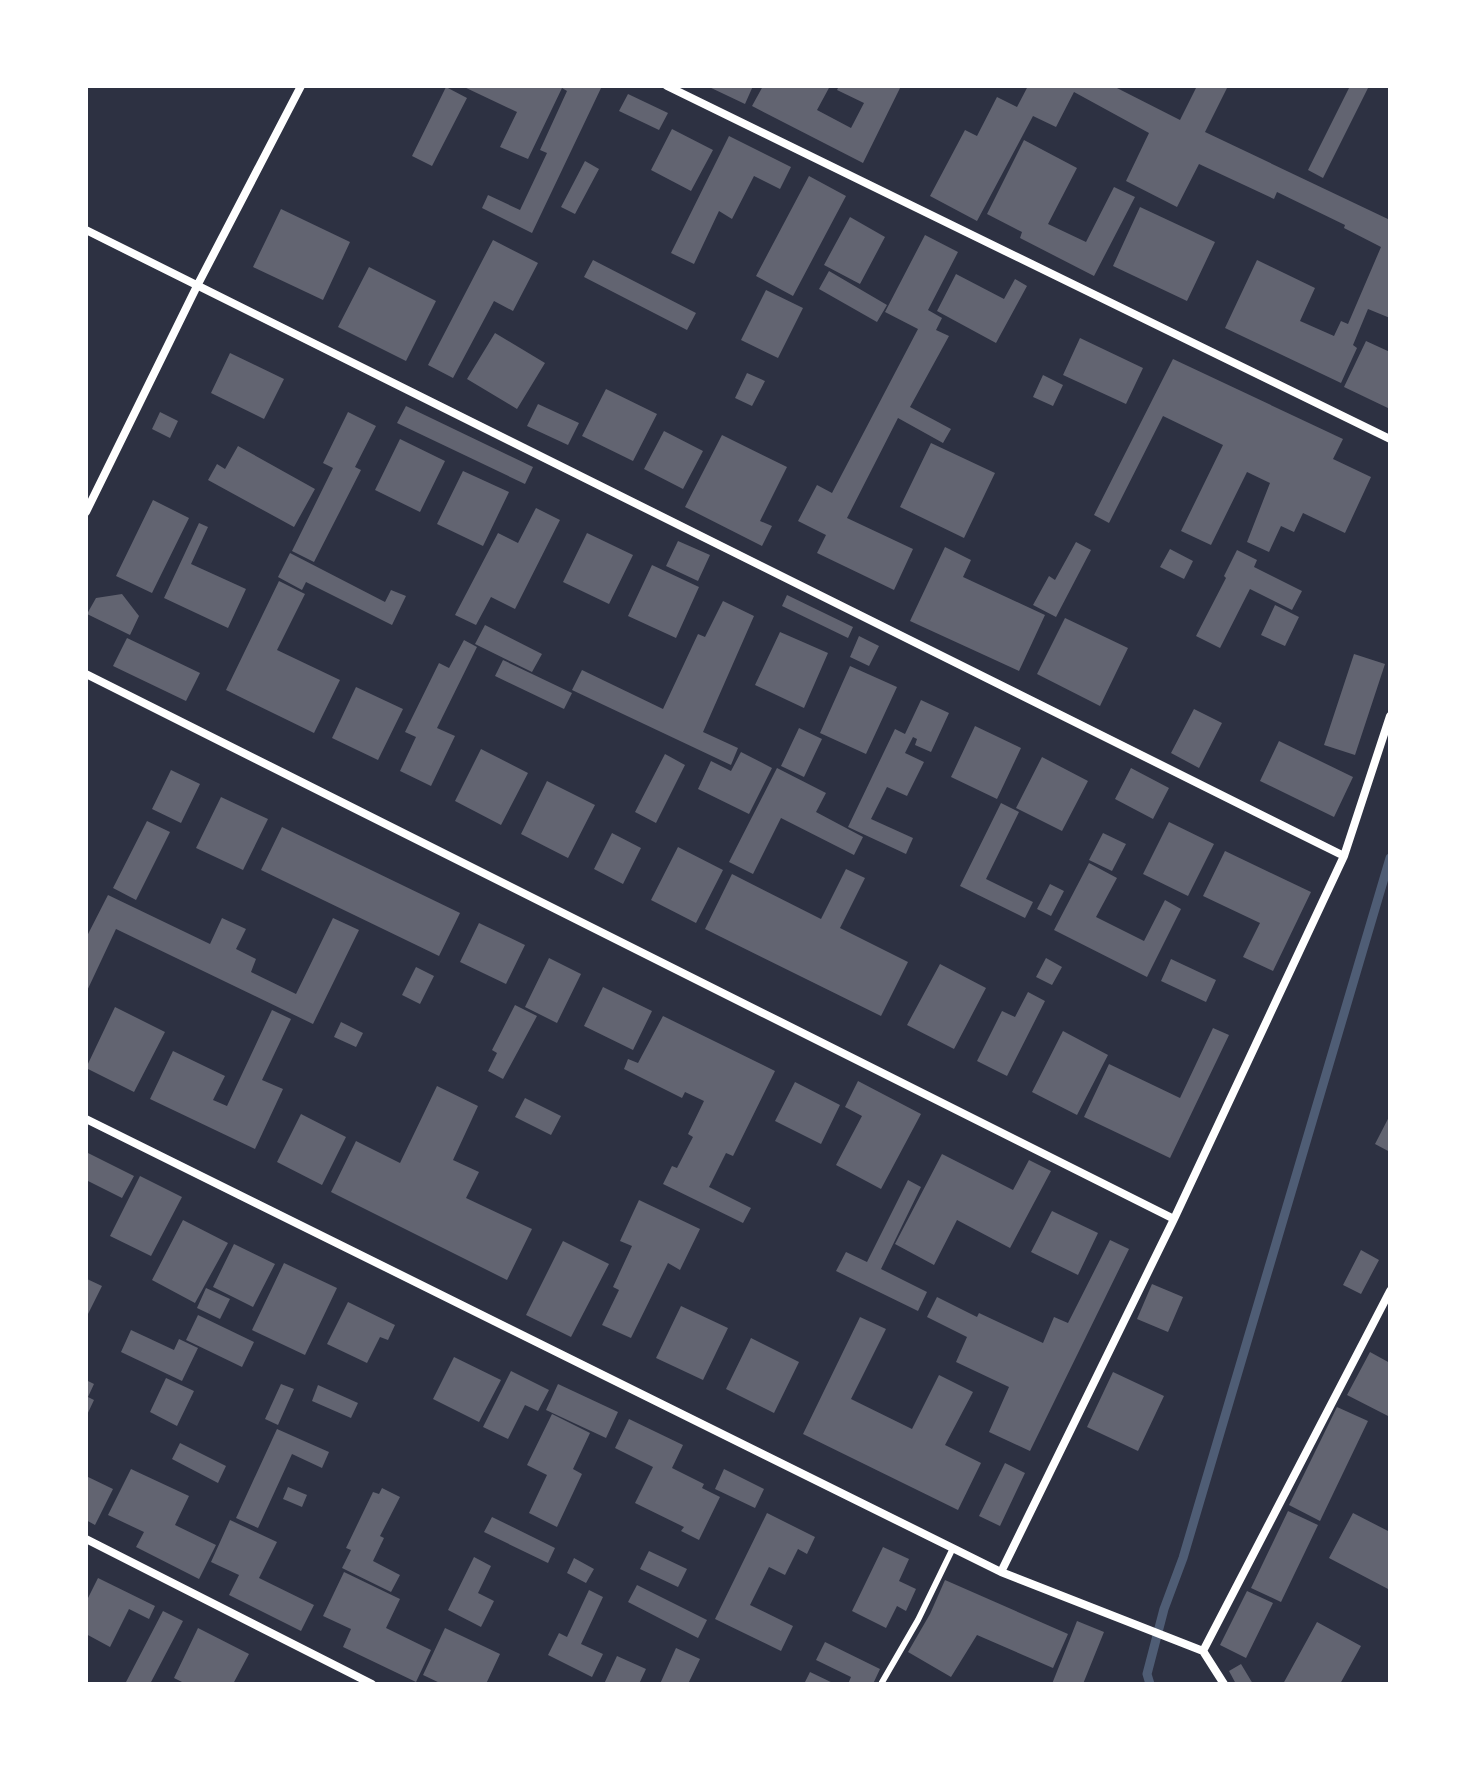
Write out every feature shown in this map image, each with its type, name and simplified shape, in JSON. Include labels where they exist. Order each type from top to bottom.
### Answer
[{"type":"street","points":[[86,512],[197,286],[301,86]]},
{"type":"street","points":[[667,86],[1390,439]]},
{"type":"street","points":[[86,230],[1344,856]]},
{"type":"street","points":[[86,674],[1174,1219]]},
{"type":"street","points":[[1001,1572],[1174,1219],[1344,856],[1390,716]]},
{"type":"street","points":[[86,1119],[1001,1572],[1203,1651],[1224,1684]]},
{"type":"street","points":[[1203,1651],[1390,1291]]},
{"type":"street","points":[[86,1539],[372,1684]]},
{"type":"lane","points":[[881,1684],[918,1620],[953,1548]]},
{"type":"building","points":[[462,86],[602,86],[532,233],[482,208],[488,195],[520,210],[547,153],[540,150],[567,91],[562,88],[528,159],[500,147],[517,112]]},
{"type":"building","points":[[707,86],[753,86],[745,104]]},
{"type":"building","points":[[763,86],[830,86],[817,110],[851,128],[864,103],[837,90],[839,86],[901,86],[863,163],[752,106]]},
{"type":"building","points":[[1028,86],[1113,86],[1180,120],[1197,86],[1228,86],[1205,132],[1390,220],[1390,318],[1368,309],[1353,345],[1357,348],[1341,383],[1225,328],[1257,260],[1315,288],[1300,321],[1334,336],[1341,321],[1348,324],[1381,247],[1344,228],[1345,225],[1277,192],[1274,199],[1199,164],[1177,207],[1126,181],[1149,133],[1074,92],[1056,127],[1033,116],[977,221],[930,196],[965,130],[977,136],[997,97],[1017,107]]},
{"type":"building","points":[[1350,86],[1369,86],[1323,178],[1308,170]]},
{"type":"building","points":[[446,87],[467,98],[432,166],[412,156]]},
{"type":"building","points":[[628,94],[668,113],[659,130],[619,111]]},
{"type":"building","points":[[672,129],[713,150],[691,191],[651,170]]},
{"type":"building","points":[[729,136],[791,167],[780,189],[754,176],[732,219],[719,211],[694,264],[671,253]]},
{"type":"building","points":[[1024,140],[1077,168],[1048,224],[1086,242],[1114,187],[1135,197],[1094,276],[1020,238],[1022,232],[987,214]]},
{"type":"building","points":[[585,161],[599,169],[575,214],[561,207]]},
{"type":"building","points":[[809,176],[846,196],[793,296],[756,276]]},
{"type":"building","points":[[1140,207],[1215,242],[1187,301],[1113,266]]},
{"type":"building","points":[[281,209],[350,242],[323,300],[253,267]]},
{"type":"building","points":[[850,217],[885,237],[860,284],[824,265]]},
{"type":"building","points":[[925,235],[958,252],[928,310],[942,318],[936,330],[949,336],[910,407],[951,429],[943,443],[898,418],[847,518],[913,549],[894,590],[817,553],[826,535],[798,521],[817,485],[832,493],[918,329],[885,312]]},
{"type":"building","points":[[493,240],[538,263],[513,311],[494,301],[453,378],[428,365]]},
{"type":"building","points":[[593,260],[696,313],[687,330],[584,277]]},
{"type":"building","points":[[369,267],[436,301],[406,361],[338,327]]},
{"type":"building","points":[[829,271],[887,305],[877,322],[819,289]]},
{"type":"building","points":[[956,274],[1004,299],[1015,279],[1027,286],[996,343],[937,311]]},
{"type":"building","points":[[766,290],[803,308],[778,358],[741,340]]},
{"type":"building","points":[[495,333],[545,363],[517,409],[467,379]]},
{"type":"building","points":[[1080,338],[1143,368],[1126,404],[1063,375]]},
{"type":"building","points":[[1366,341],[1390,352],[1390,409],[1344,387]]},
{"type":"building","points":[[230,353],[284,379],[264,419],[211,393]]},
{"type":"building","points":[[1173,359],[1343,439],[1333,459],[1371,477],[1345,533],[1303,513],[1294,532],[1281,526],[1269,552],[1247,542],[1270,483],[1247,472],[1211,545],[1181,531],[1223,445],[1163,416],[1109,523],[1094,515]]},
{"type":"building","points":[[747,373],[765,381],[752,406],[735,398]]},
{"type":"building","points":[[1043,375],[1063,385],[1053,406],[1033,397]]},
{"type":"building","points":[[606,389],[657,414],[633,461],[582,436]]},
{"type":"building","points":[[538,404],[579,423],[568,445],[527,426]]},
{"type":"building","points":[[406,406],[533,467],[525,484],[397,423]]},
{"type":"building","points":[[160,412],[178,421],[170,438],[152,429]]},
{"type":"building","points":[[348,412],[376,426],[355,467],[361,470],[314,562],[292,551],[333,468],[323,463]]},
{"type":"building","points":[[664,431],[703,451],[683,489],[644,469]]},
{"type":"building","points":[[722,435],[787,467],[760,521],[772,526],[762,546],[685,507]]},
{"type":"building","points":[[400,439],[445,461],[420,512],[375,490]]},
{"type":"building","points":[[931,443],[995,473],[964,538],[900,507]]},
{"type":"building","points":[[238,446],[315,489],[294,527],[208,480],[217,464],[225,469]]},
{"type":"building","points":[[463,471],[509,492],[483,546],[437,524]]},
{"type":"building","points":[[153,500],[189,518],[152,593],[116,576]]},
{"type":"building","points":[[536,508],[560,520],[515,609],[491,597],[476,625],[455,615],[498,533],[518,543]]},
{"type":"building","points":[[199,523],[208,527],[191,564],[246,589],[228,628],[164,598]]},
{"type":"building","points":[[587,533],[633,555],[609,604],[563,582]]},
{"type":"building","points":[[678,541],[710,555],[698,581],[666,566]]},
{"type":"building","points":[[1076,542],[1091,550],[1056,617],[1033,605],[1049,576],[1055,580]]},
{"type":"building","points":[[945,547],[971,560],[963,577],[1045,615],[1019,671],[910,621]]},
{"type":"building","points":[[1170,549],[1193,561],[1184,579],[1160,567]]},
{"type":"building","points":[[1237,550],[1257,560],[1254,567],[1302,591],[1292,610],[1250,589],[1220,648],[1196,636]]},
{"type":"building","points":[[290,553],[385,602],[391,590],[406,596],[392,625],[306,582],[302,590],[278,577]]},
{"type":"building","points":[[652,565],[699,587],[676,638],[628,616]]},
{"type":"building","points":[[279,581],[305,594],[277,650],[340,680],[314,733],[226,690]]},
{"type":"building","points":[[122,594],[139,616],[130,635],[87,614],[96,598]]},
{"type":"building","points":[[787,595],[853,627],[848,638],[782,606]]},
{"type":"building","points":[[723,601],[754,616],[703,732],[738,748],[731,765],[572,690],[582,670],[663,709],[698,634],[705,637]]},
{"type":"building","points":[[1275,605],[1299,617],[1285,646],[1261,635]]},
{"type":"building","points":[[1065,618],[1128,648],[1100,706],[1037,674]]},
{"type":"building","points":[[485,625],[542,654],[532,672],[475,644]]},
{"type":"building","points":[[780,632],[828,653],[804,708],[755,685]]},
{"type":"building","points":[[859,636],[879,646],[869,666],[850,657]]},
{"type":"building","points":[[127,638],[200,673],[186,701],[113,666]]},
{"type":"building","points":[[464,640],[477,647],[437,728],[455,736],[431,786],[400,771],[416,737],[405,732],[439,663],[449,668]]},
{"type":"building","points":[[1354,654],[1385,664],[1355,755],[1324,745]]},
{"type":"building","points":[[503,660],[572,693],[564,709],[495,676]]},
{"type":"building","points":[[850,666],[897,687],[866,754],[820,733]]},
{"type":"building","points":[[356,687],[403,709],[378,760],[332,738]]},
{"type":"building","points":[[921,700],[949,713],[931,752],[915,745],[917,739],[913,737],[905,753],[924,762],[907,796],[887,787],[871,819],[913,838],[906,854],[848,827],[895,729],[905,734]]},
{"type":"building","points":[[1194,709],[1222,723],[1199,768],[1171,753]]},
{"type":"building","points":[[975,726],[1021,748],[997,799],[951,777]]},
{"type":"building","points":[[799,728],[822,739],[804,777],[781,766]]},
{"type":"building","points":[[1279,741],[1353,777],[1334,817],[1260,781]]},
{"type":"building","points":[[481,749],[528,773],[501,825],[455,801]]},
{"type":"building","points":[[741,752],[772,768],[749,814],[698,789],[711,761],[731,771]]},
{"type":"building","points":[[665,754],[685,765],[656,823],[635,812]]},
{"type":"building","points":[[1042,757],[1088,781],[1062,831],[1016,808]]},
{"type":"building","points":[[777,768],[826,793],[816,812],[863,837],[854,855],[781,818],[753,874],[729,862]]},
{"type":"building","points":[[1131,768],[1169,788],[1153,819],[1115,799]]},
{"type":"building","points":[[171,770],[200,784],[181,823],[152,809]]},
{"type":"building","points":[[547,781],[595,805],[568,858],[521,834]]},
{"type":"building","points":[[221,797],[268,819],[243,870],[196,848]]},
{"type":"building","points":[[1001,803],[1019,812],[986,879],[1033,902],[1025,918],[960,886]]},
{"type":"building","points":[[147,821],[170,832],[136,900],[113,888]]},
{"type":"building","points":[[1169,822],[1214,844],[1188,896],[1143,874]]},
{"type":"building","points":[[282,827],[460,913],[439,956],[261,870]]},
{"type":"building","points":[[612,833],[641,848],[623,884],[594,869]]},
{"type":"building","points":[[1103,833],[1126,844],[1112,871],[1089,860]]},
{"type":"building","points":[[678,847],[723,870],[696,923],[651,900]]},
{"type":"building","points":[[1225,851],[1311,892],[1273,971],[1243,957],[1260,923],[1203,896]]},
{"type":"building","points":[[1089,863],[1117,878],[1096,917],[1144,941],[1165,900],[1181,909],[1147,977],[1054,930]]},
{"type":"building","points":[[846,869],[865,878],[840,928],[908,962],[881,1016],[705,929],[732,874],[821,919]]},
{"type":"building","points":[[1050,884],[1064,891],[1051,916],[1037,909]]},
{"type":"building","points":[[108,895],[210,944],[222,918],[246,929],[236,949],[256,959],[251,972],[296,994],[333,918],[359,930],[313,1024],[116,929],[86,993],[86,938]]},
{"type":"building","points":[[479,923],[525,945],[506,984],[460,962]]},
{"type":"building","points":[[549,958],[581,974],[557,1023],[525,1007]]},
{"type":"building","points":[[1046,958],[1062,967],[1052,985],[1036,977]]},
{"type":"building","points":[[1171,959],[1216,980],[1206,1002],[1161,981]]},
{"type":"building","points":[[940,964],[986,988],[954,1049],[907,1025]]},
{"type":"building","points":[[416,967],[434,976],[420,1004],[402,995]]},
{"type":"building","points":[[603,987],[652,1011],[633,1050],[584,1026]]},
{"type":"building","points":[[1028,992],[1045,1001],[1007,1076],[977,1061],[1002,1011],[1015,1017]]},
{"type":"building","points":[[515,1005],[537,1016],[503,1079],[488,1071],[497,1053],[492,1050]]},
{"type":"building","points":[[115,1007],[165,1032],[134,1092],[86,1068]]},
{"type":"building","points":[[272,1010],[291,1019],[262,1080],[283,1089],[255,1149],[150,1099],[173,1051],[225,1076],[213,1100],[227,1106]]},
{"type":"building","points":[[663,1016],[775,1071],[733,1156],[726,1153],[709,1187],[751,1208],[743,1223],[663,1184],[672,1166],[677,1168],[693,1137],[688,1134],[704,1101],[685,1092],[682,1098],[624,1069],[628,1059],[638,1063]]},
{"type":"building","points":[[341,1022],[363,1033],[356,1047],[334,1037]]},
{"type":"building","points":[[1213,1028],[1229,1035],[1170,1158],[1084,1117],[1109,1064],[1180,1098]]},
{"type":"building","points":[[1063,1031],[1108,1055],[1077,1115],[1032,1092]]},
{"type":"building","points":[[858,1081],[921,1114],[881,1189],[836,1165],[862,1116],[845,1107]]},
{"type":"building","points":[[795,1082],[840,1105],[821,1144],[775,1121]]},
{"type":"building","points":[[437,1086],[478,1106],[453,1160],[479,1172],[466,1198],[532,1229],[507,1280],[331,1192],[356,1141],[400,1163]]},
{"type":"building","points":[[525,1098],[561,1116],[551,1135],[515,1117]]},
{"type":"building","points":[[301,1114],[346,1137],[322,1185],[277,1162]]},
{"type":"building","points":[[1390,1115],[1390,1152],[1375,1144]]},
{"type":"building","points":[[86,1152],[134,1176],[122,1198],[86,1180]]},
{"type":"building","points":[[942,1154],[1013,1190],[1029,1160],[1051,1171],[1010,1248],[957,1220],[934,1265],[895,1244]]},
{"type":"building","points":[[140,1176],[182,1197],[151,1256],[110,1236]]},
{"type":"building","points":[[908,1180],[921,1187],[881,1269],[927,1292],[918,1311],[836,1271],[846,1252],[867,1262]]},
{"type":"building","points":[[639,1200],[700,1229],[680,1270],[668,1263],[631,1338],[602,1325],[619,1290],[613,1287],[632,1246],[620,1241]]},
{"type":"building","points":[[1052,1211],[1098,1233],[1078,1275],[1031,1252]]},
{"type":"building","points":[[183,1220],[228,1243],[195,1303],[152,1280]]},
{"type":"building","points":[[1110,1240],[1129,1249],[1030,1451],[989,1432],[1009,1387],[956,1362],[967,1337],[927,1317],[937,1297],[977,1317],[979,1313],[1043,1343],[1054,1317],[1068,1323]]},
{"type":"building","points":[[563,1241],[609,1264],[571,1337],[526,1315]]},
{"type":"building","points":[[234,1244],[275,1264],[253,1307],[213,1287]]},
{"type":"building","points":[[1361,1250],[1379,1260],[1361,1294],[1343,1285]]},
{"type":"building","points":[[284,1263],[337,1288],[305,1355],[252,1330]]},
{"type":"building","points":[[86,1281],[102,1286],[86,1318]]},
{"type":"building","points":[[1152,1284],[1183,1297],[1168,1332],[1137,1319]]},
{"type":"building","points":[[206,1288],[230,1299],[220,1319],[197,1308]]},
{"type":"building","points":[[348,1302],[395,1325],[388,1340],[380,1337],[367,1363],[327,1344]]},
{"type":"building","points":[[681,1306],[728,1328],[703,1380],[656,1358]]},
{"type":"building","points":[[198,1315],[254,1342],[242,1367],[186,1340]]},
{"type":"building","points":[[860,1317],[886,1329],[851,1399],[912,1429],[939,1375],[973,1392],[945,1445],[981,1463],[958,1510],[803,1434]]},
{"type":"building","points":[[131,1330],[174,1350],[179,1339],[198,1348],[182,1381],[121,1352]]},
{"type":"building","points":[[751,1338],[799,1362],[774,1413],[726,1389]]},
{"type":"building","points":[[1370,1352],[1390,1363],[1390,1417],[1347,1395]]},
{"type":"building","points":[[454,1357],[501,1380],[479,1422],[433,1399]]},
{"type":"building","points":[[511,1371],[549,1390],[538,1411],[525,1405],[508,1439],[483,1427]]},
{"type":"building","points":[[1113,1372],[1164,1396],[1138,1451],[1087,1427]]},
{"type":"building","points":[[166,1378],[194,1391],[177,1426],[150,1412]]},
{"type":"building","points":[[86,1380],[94,1384],[88,1397],[94,1400],[86,1417]]},
{"type":"building","points":[[281,1384],[294,1389],[278,1425],[265,1419]]},
{"type":"building","points":[[558,1384],[618,1412],[606,1438],[546,1410]]},
{"type":"building","points":[[318,1385],[358,1403],[351,1418],[312,1401]]},
{"type":"building","points":[[1337,1407],[1368,1421],[1320,1521],[1289,1505]]},
{"type":"building","points":[[552,1414],[590,1433],[573,1469],[582,1474],[557,1527],[529,1513],[547,1475],[527,1465]]},
{"type":"building","points":[[629,1419],[683,1445],[672,1468],[704,1484],[702,1488],[720,1497],[699,1540],[681,1531],[684,1527],[635,1503],[653,1467],[615,1448]]},
{"type":"building","points":[[277,1429],[329,1452],[322,1468],[292,1454],[258,1528],[236,1518]]},
{"type":"building","points":[[180,1443],[226,1466],[218,1483],[172,1459]]},
{"type":"building","points":[[1005,1463],[1025,1473],[1000,1526],[979,1516]]},
{"type":"building","points":[[131,1469],[189,1496],[175,1525],[216,1545],[199,1579],[136,1547],[144,1532],[108,1515]]},
{"type":"building","points":[[724,1469],[764,1489],[755,1508],[715,1489]]},
{"type":"building","points":[[86,1476],[113,1489],[95,1525],[86,1520]]},
{"type":"building","points":[[288,1487],[307,1495],[302,1507],[283,1499]]},
{"type":"building","points":[[382,1488],[400,1497],[380,1536],[384,1538],[373,1561],[400,1575],[391,1592],[342,1568],[351,1550],[346,1548],[373,1492],[379,1494]]},
{"type":"building","points":[[1288,1511],[1318,1525],[1281,1602],[1251,1588]]},
{"type":"building","points":[[767,1513],[815,1537],[807,1554],[798,1549],[785,1575],[769,1567],[750,1605],[793,1626],[781,1651],[715,1619]]},
{"type":"building","points":[[1353,1513],[1390,1532],[1390,1590],[1329,1558]]},
{"type":"building","points":[[492,1517],[555,1548],[548,1563],[484,1532]]},
{"type":"building","points":[[230,1520],[277,1542],[259,1578],[314,1605],[301,1631],[229,1595],[239,1575],[211,1562]]},
{"type":"building","points":[[883,1547],[909,1559],[899,1581],[916,1589],[906,1611],[897,1606],[886,1628],[852,1611]]},
{"type":"building","points":[[649,1551],[687,1569],[678,1587],[640,1569]]},
{"type":"building","points":[[474,1557],[491,1566],[478,1593],[494,1601],[481,1627],[448,1610]]},
{"type":"building","points":[[574,1558],[594,1569],[586,1583],[567,1573]]},
{"type":"building","points":[[344,1572],[400,1599],[386,1628],[431,1650],[416,1682],[343,1647],[351,1629],[323,1616]]},
{"type":"building","points":[[98,1578],[155,1606],[149,1619],[129,1609],[110,1647],[86,1634],[86,1602]]},
{"type":"building","points":[[945,1580],[1068,1634],[1053,1668],[977,1635],[951,1677],[908,1652]]},
{"type":"building","points":[[637,1585],[707,1620],[698,1638],[628,1602]]},
{"type":"building","points":[[589,1590],[603,1597],[581,1644],[603,1654],[592,1677],[548,1655],[559,1633],[567,1637]]},
{"type":"building","points":[[1247,1591],[1273,1603],[1246,1658],[1220,1645]]},
{"type":"building","points":[[163,1611],[183,1621],[150,1684],[129,1684],[126,1682]]},
{"type":"building","points":[[1077,1621],[1104,1632],[1083,1684],[1052,1684]]},
{"type":"building","points":[[1317,1622],[1361,1646],[1340,1684],[1283,1684]]},
{"type":"building","points":[[198,1628],[249,1654],[233,1684],[186,1684],[174,1678]]},
{"type":"building","points":[[445,1628],[500,1654],[486,1684],[442,1684],[423,1675]]},
{"type":"building","points":[[825,1642],[880,1669],[873,1684],[848,1684],[851,1677],[816,1660]]},
{"type":"building","points":[[676,1648],[700,1659],[688,1684],[660,1684]]},
{"type":"building","points":[[617,1656],[646,1669],[639,1684],[604,1684]]},
{"type":"building","points":[[1241,1664],[1253,1684],[1236,1684],[1229,1671]]},
{"type":"building","points":[[810,1672],[835,1684],[804,1684]]},
{"type":"waterway","points":[[1150,1684],[1147,1674],[1164,1609],[1183,1558],[1390,858]]}]
